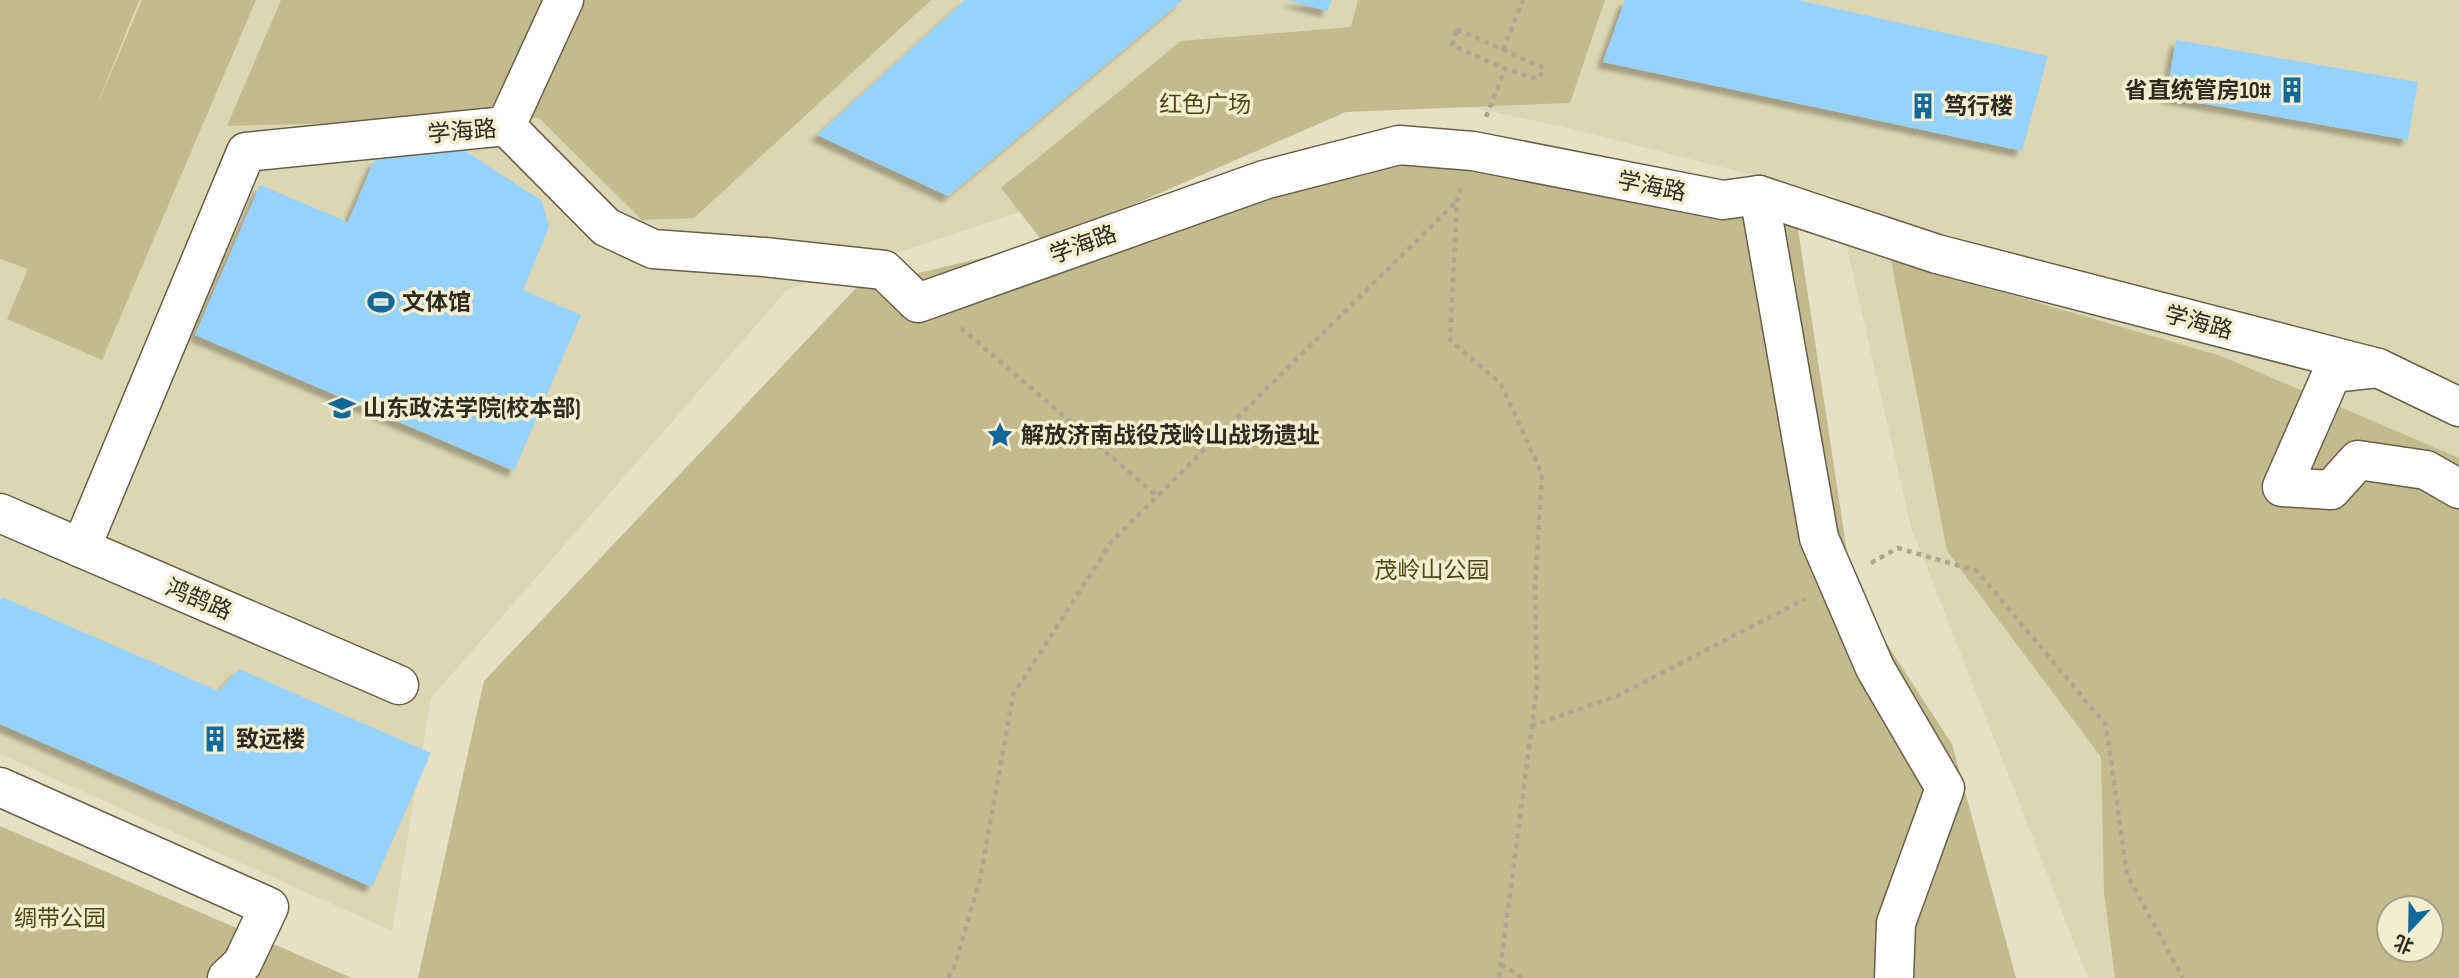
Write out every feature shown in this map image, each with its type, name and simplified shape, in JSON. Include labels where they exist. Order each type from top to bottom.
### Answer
[{"type":"street","points":[[506,125],[564,0]]},
{"type":"street","name":"学海路","points":[[81,548],[246,152],[506,125],[606,227],[653,249],[884,270],[918,303],[1264,180],[1399,145],[1473,151],[1723,200],[1759,195],[1937,254],[2378,368],[2459,407]]},
{"type":"street","points":[[1759,195],[1819,538],[1875,668],[1945,788],[1896,923],[1894,978]]},
{"type":"street","points":[[2378,368],[2332,373],[2282,487],[2331,490],[2358,460],[2426,470],[2459,489]]},
{"type":"street","name":"鸿鹄路","points":[[0,513],[399,685]]},
{"type":"street","points":[[0,787],[269,907],[242,964],[227,978]]},
{"type":"path","points":[[1503,50],[1523,0]]},
{"type":"path","points":[[1457,29],[1503,50],[1544,68],[1538,79],[1505,69],[1452,45],[1457,29]]},
{"type":"path","points":[[1499,978],[1537,687],[1535,588],[1542,474],[1501,384],[1450,340],[1457,201],[1505,69]]},
{"type":"path","points":[[948,978],[953,971],[980,880],[1013,695],[1112,541],[1457,201]]},
{"type":"path","points":[[928,300],[1157,496]]},
{"type":"path","points":[[1501,964],[1522,978]]},
{"type":"shaded area","name":"山东政法学院(校本部)","points":[[0,0],[2459,0],[2459,978],[2088,978],[1911,527],[1835,196],[1564,127],[1385,89],[787,290],[431,698],[392,931],[0,754]]},
{"type":"green space","points":[[0,0],[139,0],[93,115],[142,0],[256,0],[102,360],[7,319],[28,269],[0,259]]},
{"type":"green space","points":[[281,0],[931,0],[694,218],[642,220],[539,118],[227,126]]},
{"type":"green space","name":"茂岭山公园","points":[[1358,0],[1605,0],[1570,103],[1346,112],[1050,241],[1460,143],[1794,203],[1853,592],[1952,744],[2016,978],[418,978],[484,681],[856,288],[1044,243],[1001,188],[1181,41],[1351,27]]},
{"type":"green space","points":[[1891,260],[2221,356],[2459,458],[2459,978],[2115,978],[2104,892],[2101,757],[1947,551]]},
{"type":"green space","name":"绸带公园","points":[[0,826],[352,978],[0,978]]},
{"type":"building","points":[[965,0],[1183,0],[948,196],[817,135]]},
{"type":"building","points":[[1288,0],[1332,0],[1327,11]]},
{"type":"building","name":"笃行楼","points":[[1625,0],[1798,0],[2048,56],[2022,151],[1603,62]]},
{"type":"building","name":"省直统管房10#","points":[[2176,40],[2418,82],[2408,140],[2166,97]]},
{"type":"building","name":"文体馆","points":[[425,150],[465,151],[542,201],[549,227],[523,290],[581,315],[514,471],[195,335],[260,185],[348,222],[374,161]]},
{"type":"building","name":"致远楼","points":[[2,597],[219,691],[239,669],[431,753],[372,887],[0,724]]},
{"type":"place","name":"省直统管房10#","points":[[2292,90]]},
{"type":"place","name":"笃行楼","points":[[1923,106]]},
{"type":"place","name":"文体馆","points":[[381,302]]},
{"type":"place","name":"山东政法学院(校本部)","points":[[342,408]]},
{"type":"place","name":"解放济南战役茂岭山战场遗址","points":[[1000,435]]},
{"type":"place","name":"致远楼","points":[[215,739]]},
{"type":"park label","name":"红色广场","points":[[1205,104]]}]
